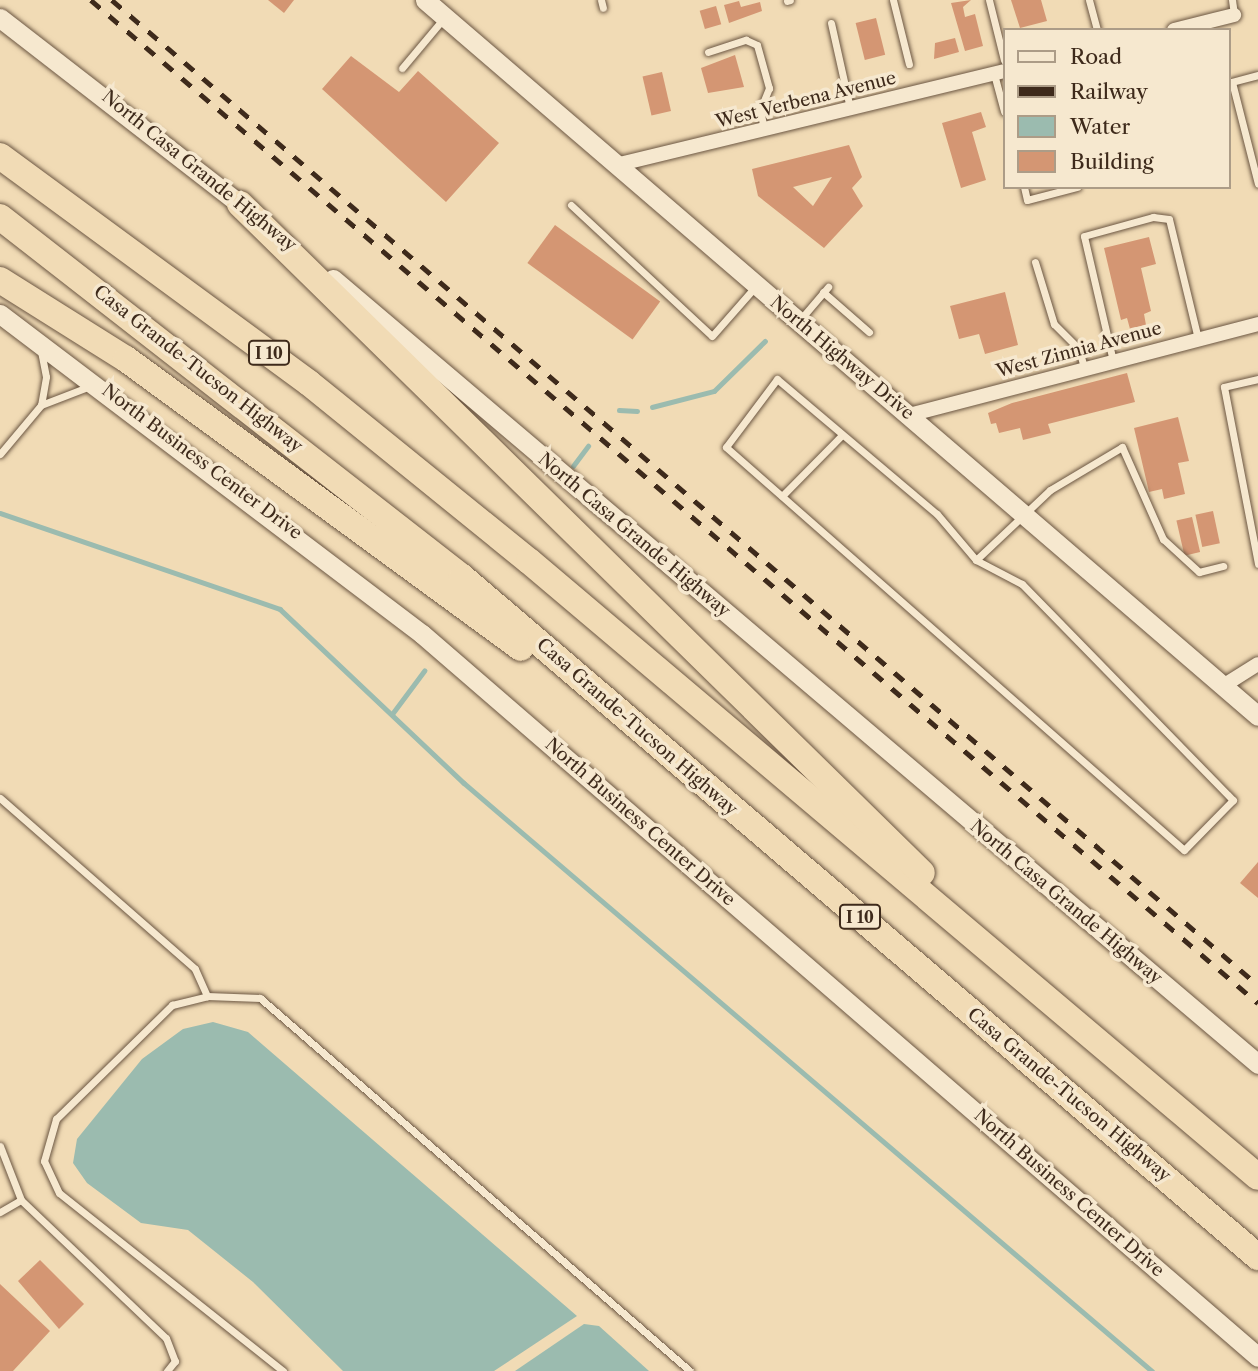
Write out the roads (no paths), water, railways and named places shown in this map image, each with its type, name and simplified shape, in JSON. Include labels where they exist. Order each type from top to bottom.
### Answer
[{"type":"highway","name":"I 10","points":[[0,156],[320,391],[1031,984],[1258,1177]]},
{"type":"highway","points":[[240,204],[1031,984]]},
{"type":"highway","name":"Casa Grande-Tucson Highway","points":[[0,217],[267,420],[681,764],[1258,1257]]},
{"type":"highway","points":[[0,280],[126,359],[681,764]]},
{"type":"main road","name":"North Highway Drive","points":[[425,0],[1258,716]]},
{"type":"main road","name":"North Casa Grande Highway","points":[[0,18],[240,204],[1258,1065]]},
{"type":"main road","name":"North Business Center Drive","points":[[0,314],[99,385],[422,634],[1258,1357]]},
{"type":"street","points":[[1179,28],[1233,7]]},
{"type":"street","name":"West Verbena Avenue","points":[[616,165],[999,72]]},
{"type":"street","name":"West Zinnia Avenue","points":[[909,415],[1084,368],[1258,326]]},
{"type":"street","points":[[1223,686],[1258,664]]},
{"type":"lane","points":[[893,0],[909,64]]},
{"type":"lane","points":[[989,0],[1002,52]]},
{"type":"lane","points":[[1089,0],[1096,28]]},
{"type":"lane","points":[[402,68],[445,18]]},
{"type":"lane","points":[[831,23],[850,109]]},
{"type":"lane","points":[[708,52],[746,40],[757,45],[769,88],[760,110],[764,130]]},
{"type":"lane","points":[[999,72],[1002,96]]},
{"type":"lane","points":[[1258,75],[1232,82],[1258,184]]},
{"type":"lane","points":[[1024,189],[1027,200],[1069,189]]},
{"type":"lane","points":[[571,205],[712,337],[756,285]]},
{"type":"lane","points":[[1113,361],[1084,236],[1153,217],[1169,219],[1198,339]]},
{"type":"lane","points":[[1035,262],[1054,324],[1079,349],[1084,368]]},
{"type":"lane","points":[[799,321],[825,289],[870,332]]},
{"type":"lane","points":[[0,454],[41,405],[46,377],[36,341]]},
{"type":"lane","points":[[776,379],[841,436],[937,514],[976,560],[1022,584],[1233,800],[1184,850],[726,447],[776,379]]},
{"type":"lane","points":[[1258,379],[1224,387],[1258,564]]},
{"type":"lane","points":[[41,405],[99,385]]},
{"type":"lane","points":[[782,496],[841,436]]},
{"type":"lane","points":[[976,560],[1021,512],[1122,447],[1163,539],[1199,572],[1223,566]]},
{"type":"lane","points":[[0,798],[195,969],[207,996]]},
{"type":"lane","points":[[283,1371],[59,1193],[44,1161],[56,1119],[172,1005],[207,996],[260,998],[690,1371]]},
{"type":"lane","points":[[0,1146],[21,1200],[166,1338],[175,1361],[167,1371]]},
{"type":"lane","points":[[0,1212],[21,1200]]},
{"type":"water","points":[[213,1022],[248,1032],[577,1316],[494,1371],[343,1371],[253,1282],[188,1230],[141,1223],[87,1183],[73,1163],[77,1139],[142,1059],[183,1029]]},
{"type":"water","points":[[584,1324],[599,1326],[649,1371],[515,1371]]},
{"type":"waterway","points":[[652,407],[714,391],[765,341]]},
{"type":"waterway","points":[[619,410],[637,411]]},
{"type":"waterway","points":[[573,466],[588,446]]},
{"type":"waterway","points":[[0,513],[280,609],[464,783],[1152,1371]]},
{"type":"waterway","points":[[392,714],[424,671]]},
{"type":"railway","points":[[91,0],[1258,1003]]},
{"type":"railway","points":[[112,0],[1258,985]]}]
